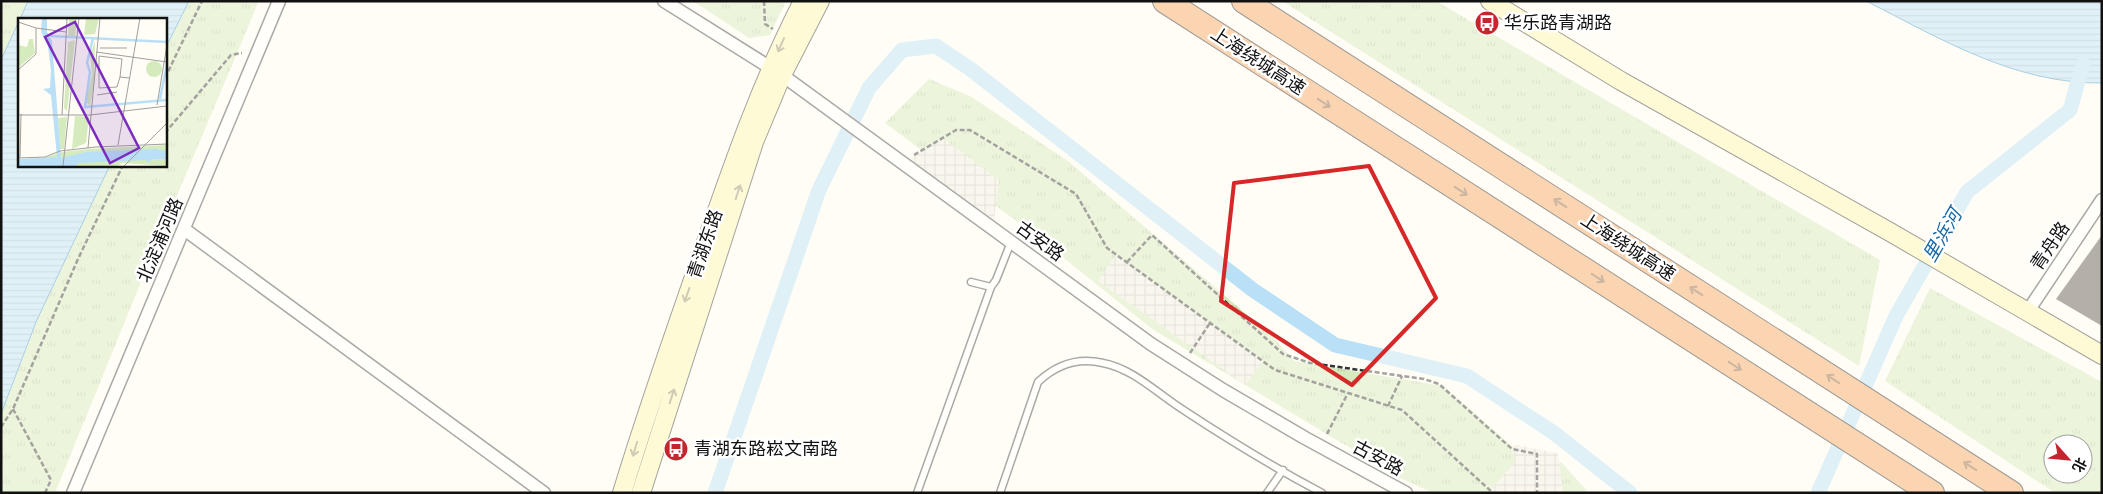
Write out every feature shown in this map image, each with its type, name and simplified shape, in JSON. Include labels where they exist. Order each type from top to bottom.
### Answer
[{"type":"highway","name":"上海绕城高速","points":[[1165,1],[1932,493]]},
{"type":"highway","name":"上海绕城高速","points":[[1244,1],[2011,493]]},
{"type":"main road","name":"青湖东路","points":[[640,493],[776,72],[803,1]]},
{"type":"main road","name":"青湖东路","points":[[622,493],[646,415],[746,128],[776,72],[820,1]]},
{"type":"main road","points":[[1490,1],[1621,81],[1890,232],[2102,355]]},
{"type":"street","name":"北淀浦河路","points":[[73,493],[279,1]]},
{"type":"street","name":"古安路","points":[[664,1],[776,72],[1151,344],[1321,447],[1406,493]]},
{"type":"street","name":"青舟路","points":[[2028,311],[2102,200]]},
{"type":"street","points":[[184,229],[544,493]]},
{"type":"lane","points":[[917,493],[991,287],[996,280],[1011,242]]},
{"type":"lane","points":[[971,282],[991,287]]},
{"type":"lane","points":[[1000,493],[1038,382],[1049,371],[1065,363],[1086,362],[1104,363],[1124,371],[1212,428],[1322,493]]},
{"type":"lane","points":[[1267,493],[1283,470]]},
{"type":"path","points":[[166,76],[202,1]]},
{"type":"path","points":[[166,132],[230,55],[258,50]]},
{"type":"path","points":[[902,163],[956,130],[970,130],[1076,194],[1107,248],[1276,370],[1402,410],[1493,493]]},
{"type":"path","points":[[1,427],[13,409],[78,259],[123,166]]},
{"type":"path","points":[[1126,262],[1152,235],[1283,354],[1310,363],[1424,379],[1439,384],[1512,448],[1537,454],[1537,493]]},
{"type":"path","points":[[1183,364],[1210,323]]},
{"type":"path","points":[[1388,406],[1402,376]]},
{"type":"path","points":[[1321,447],[1348,393]]},
{"type":"path","points":[[13,409],[51,480],[45,493]]},
{"type":"highlighted area","points":[[1369,166],[1436,298],[1352,385],[1221,301],[1234,183]]},
{"type":"green space","points":[[1,1],[259,1],[152,255],[55,493],[1,493]]},
{"type":"green space","points":[[693,1],[786,1],[770,35],[749,38]]},
{"type":"green space","points":[[1282,1],[1436,1],[1880,260],[1859,366]]},
{"type":"green space","points":[[929,79],[970,96],[1068,161],[1274,338],[1294,361],[1443,386],[1526,458],[1561,462],[1589,493],[1433,493],[1400,478],[1152,329],[1039,238],[885,123]]},
{"type":"green space","points":[[1930,288],[2102,382],[2102,493],[2055,493],[1885,381]]},
{"type":"shaded area","points":[[943,138],[999,180],[993,229],[902,163]]},
{"type":"shaded area","points":[[1116,255],[1263,361],[1245,385],[1098,281]]},
{"type":"shaded area","points":[[1516,445],[1558,453],[1563,493],[1488,493],[1515,462],[1512,449]]},
{"type":"water","points":[[28,1],[189,1],[166,47],[166,18],[20,18]]},
{"type":"water","points":[[1866,1],[2102,1],[2102,83],[2070,81],[2039,76],[2009,68],[1951,44]]},
{"type":"water","points":[[18,23],[18,166],[110,166],[36,322],[1,414],[1,60]]},
{"type":"building","points":[[2102,235],[2102,326],[2056,299]]},
{"type":"waterway","points":[[715,493],[819,190],[869,88],[902,50],[936,46],[969,68],[1253,290],[1335,345],[1467,376],[1554,433],[1630,493]]},
{"type":"waterway","name":"里浜河","points":[[1818,493],[1896,316],[1967,192],[2070,110],[2083,64]]},
{"type":"place","name":"华乐路青湖路","points":[[1487,23]]},
{"type":"place","name":"青湖东路崧文南路","points":[[676,449]]}]
